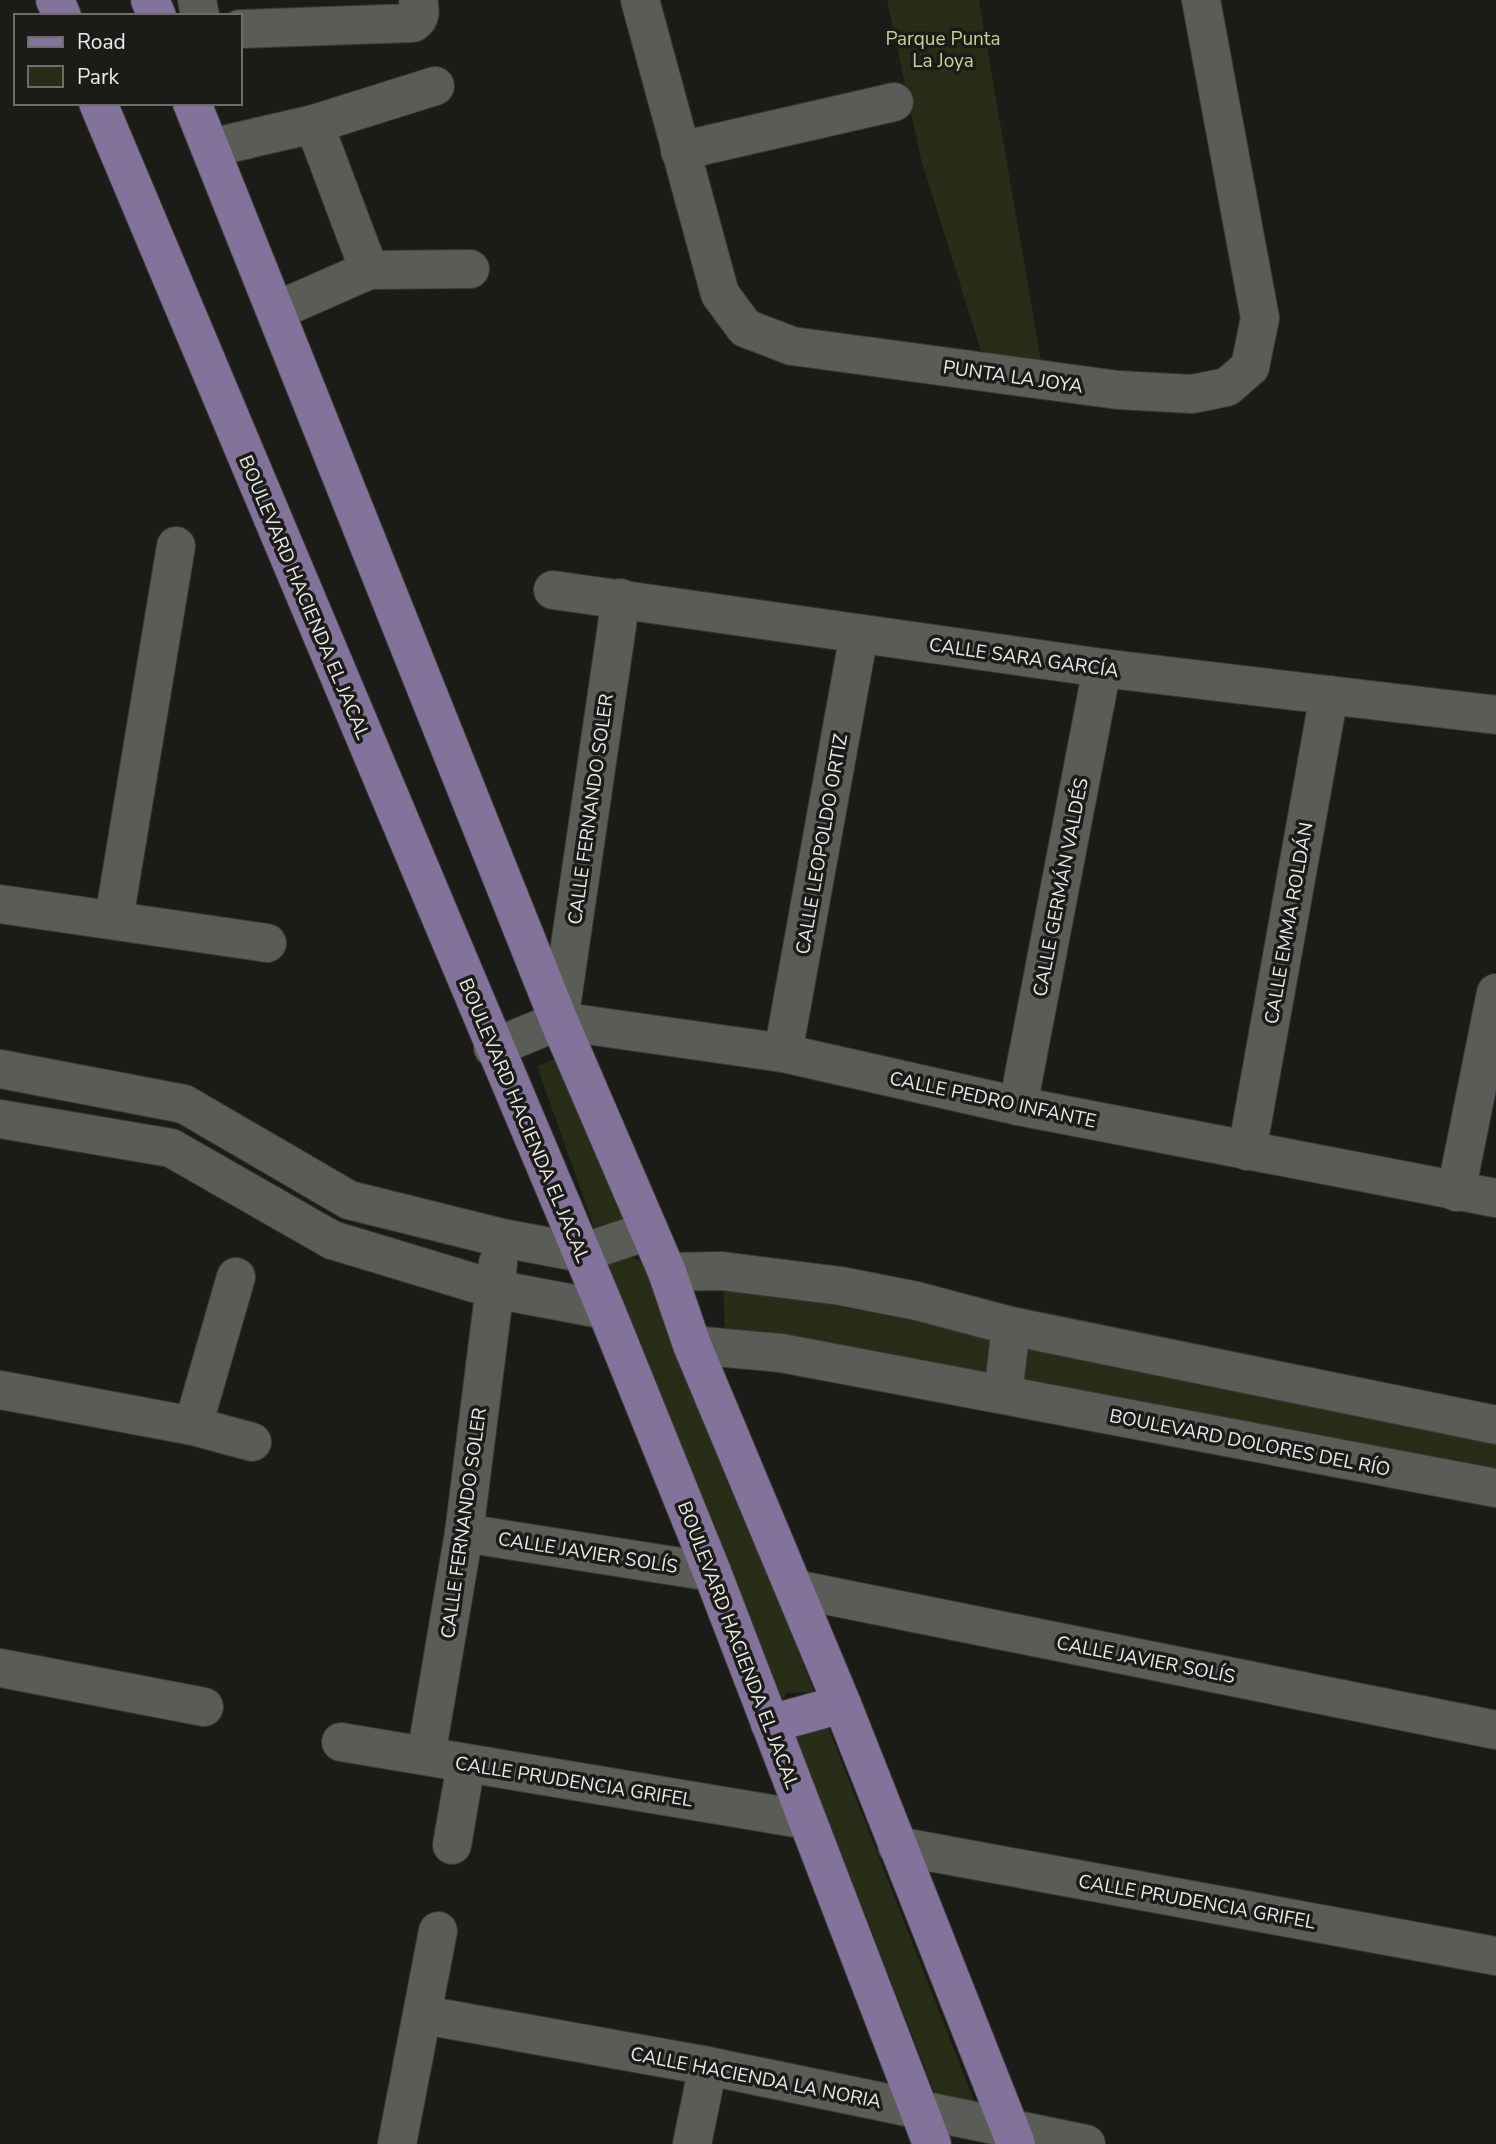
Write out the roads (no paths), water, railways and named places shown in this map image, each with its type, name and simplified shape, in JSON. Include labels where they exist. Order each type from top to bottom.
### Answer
[{"type":"main road","name":"BOULEVARD HACIENDA EL JACAL","points":[[99,105],[493,1048],[606,1310],[712,1572],[925,2127]]},
{"type":"main road","points":[[193,105],[559,1021],[667,1272],[692,1345],[842,1704],[1013,2137]]},
{"type":"main road","points":[[771,1724],[842,1704]]},
{"type":"street","points":[[242,29],[413,23],[418,19],[421,10],[418,0]]},
{"type":"street","name":"PUNTA LA JOYA","points":[[640,0],[720,294],[745,328],[792,346],[1118,390],[1192,394],[1227,387],[1250,367],[1260,318],[1201,0]]},
{"type":"street","points":[[210,148],[314,124],[435,86]]},
{"type":"street","points":[[680,151],[894,103]]},
{"type":"street","points":[[314,124],[369,270]]},
{"type":"street","points":[[276,311],[369,270],[470,270]]},
{"type":"street","points":[[114,919],[176,546]]},
{"type":"street","name":"CALLE SARA GARCÍA","points":[[553,590],[1102,668],[1496,715]]},
{"type":"street","name":"CALLE FERNANDO SOLER","points":[[559,1021],[621,598]]},
{"type":"street","name":"CALLE LEOPOLDO ORTIZ","points":[[783,1053],[859,634]]},
{"type":"street","name":"CALLE GERMÁN VALDÉS","points":[[1018,1107],[1102,668]]},
{"type":"street","name":"CALLE EMMA ROLDÁN","points":[[1247,1151],[1329,695]]},
{"type":"street","points":[[0,904],[267,943]]},
{"type":"street","points":[[1456,1192],[1496,993]]},
{"type":"street","points":[[493,1048],[559,1021]]},
{"type":"street","name":"CALLE PEDRO INFANTE","points":[[559,1021],[783,1053],[1018,1107],[1496,1198]]},
{"type":"street","points":[[0,1069],[184,1104],[349,1200],[502,1238],[582,1253],[649,1231]]},
{"type":"street","points":[[0,1119],[171,1148],[332,1240],[494,1289],[606,1310]]},
{"type":"street","name":"CALLE FERNANDO SOLER","points":[[426,1756],[464,1532],[502,1238]]},
{"type":"street","points":[[667,1272],[722,1271],[841,1286],[917,1301],[1011,1326],[1496,1425]]},
{"type":"street","points":[[193,1426],[236,1277]]},
{"type":"street","points":[[1003,1395],[1011,1326]]},
{"type":"street","name":"BOULEVARD DOLORES DEL RÍO","points":[[692,1345],[781,1353],[1496,1488]]},
{"type":"street","points":[[0,1390],[193,1426],[252,1442]]},
{"type":"street","name":"CALLE JAVIER SOLÍS","points":[[464,1532],[712,1572]]},
{"type":"street","name":"CALLE JAVIER SOLÍS","points":[[795,1589],[1496,1730]]},
{"type":"street","points":[[0,1668],[204,1707]]},
{"type":"street","name":"CALLE PRUDENCIA GRIFEL","points":[[341,1741],[807,1820]]},
{"type":"street","points":[[452,1845],[466,1764]]},
{"type":"street","name":"CALLE PRUDENCIA GRIFEL","points":[[897,1846],[1496,1956]]},
{"type":"street","points":[[397,2144],[424,2015],[438,1931]]},
{"type":"street","name":"CALLE HACIENDA LA NORIA","points":[[424,2015],[708,2066],[925,2127],[1086,2144]]},
{"type":"street","points":[[692,2144],[708,2066]]},
{"type":"park label","name":"Parque Punta La Joya","points":[[943,49]]}]
